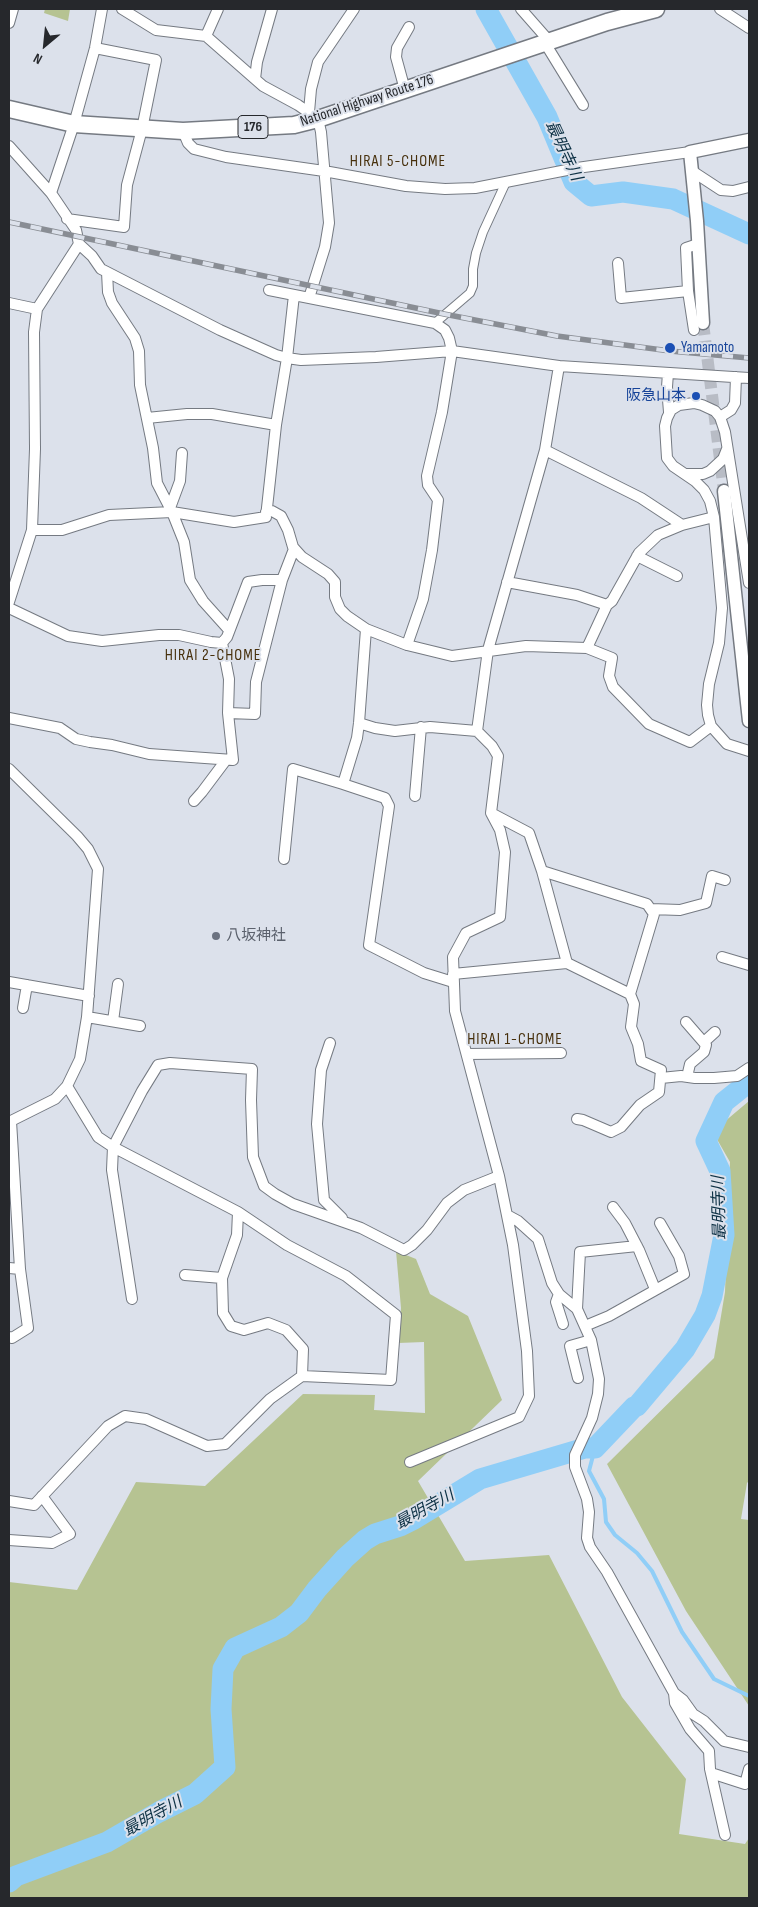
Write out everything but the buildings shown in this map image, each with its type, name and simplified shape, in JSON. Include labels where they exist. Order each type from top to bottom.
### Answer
[{"type":"highway","name":"National Highway Route 176","points":[[9,110],[74,124],[142,129],[183,131],[294,125],[314,115],[406,90],[607,22],[656,9]]},
{"type":"street","points":[[9,23],[13,9]]},
{"type":"street","points":[[51,193],[74,124],[95,48],[102,9]]},
{"type":"street","points":[[122,9],[156,30],[206,36],[255,79],[283,98],[314,115]]},
{"type":"street","points":[[206,36],[218,9]]},
{"type":"street","points":[[255,79],[257,62],[272,9]]},
{"type":"street","points":[[309,298],[325,247],[329,223],[324,171],[311,89],[318,62],[354,9]]},
{"type":"street","points":[[522,9],[548,42],[583,105]]},
{"type":"street","points":[[720,9],[749,28]]},
{"type":"street","points":[[406,90],[396,57],[397,48],[409,27]]},
{"type":"street","points":[[67,219],[124,227],[127,185],[142,129],[156,60],[95,48]]},
{"type":"street","points":[[183,131],[188,143],[194,149],[226,157],[324,171],[406,186],[445,189],[475,188],[553,172],[690,152],[749,140]]},
{"type":"street","points":[[9,146],[51,193],[76,230],[78,244],[37,309],[34,332],[35,449],[32,530],[9,602]]},
{"type":"street","points":[[690,152],[697,221],[699,327]]},
{"type":"street","points":[[692,171],[721,190],[732,191],[749,187]]},
{"type":"street","points":[[435,323],[470,293],[473,286],[473,268],[476,253],[483,232],[506,182]]},
{"type":"street","points":[[78,244],[106,272],[220,330],[287,358],[301,360],[376,358],[452,351],[560,366],[749,378]]},
{"type":"street","points":[[698,244],[686,248],[688,291],[699,327]]},
{"type":"street","points":[[618,263],[621,298],[688,291]]},
{"type":"street","points":[[106,272],[108,292],[112,304],[135,338],[139,351],[140,385],[157,483],[184,542],[190,580],[203,601],[229,630]]},
{"type":"street","points":[[269,290],[435,323],[445,330],[449,338],[452,351],[442,412],[428,476],[428,484],[438,500],[432,550],[423,599],[406,645]]},
{"type":"street","points":[[32,530],[62,530],[108,515],[171,510],[234,522],[266,517],[276,425],[287,358],[294,294]]},
{"type":"street","points":[[9,303],[37,309]]},
{"type":"street","points":[[477,731],[488,650],[545,450],[560,366]]},
{"type":"street","points":[[668,373],[667,388],[670,412],[665,426],[668,458],[673,466],[686,474],[704,490],[710,501],[714,517],[722,608],[720,643],[709,684],[707,705],[711,726],[727,744],[749,751]]},
{"type":"street","points":[[720,417],[731,410],[735,403],[736,378]]},
{"type":"street","points":[[670,412],[679,405],[694,403],[709,407],[720,417],[725,432],[746,536],[749,583]]},
{"type":"street","points":[[147,418],[187,414],[212,414],[276,425]]},
{"type":"street","points":[[686,474],[703,474],[710,471],[723,459],[727,448]]},
{"type":"street","points":[[545,450],[641,498],[682,525]]},
{"type":"street","points":[[171,510],[180,481],[182,454]]},
{"type":"street","points":[[724,491],[749,721]]},
{"type":"street","points":[[266,512],[272,511],[281,516],[294,548],[328,574],[335,582],[334,596],[340,609],[346,616],[366,629],[406,645],[452,656],[526,646],[587,648],[612,658],[609,676],[613,687],[650,724],[690,742],[711,726]]},
{"type":"street","points":[[587,648],[606,604],[612,601],[637,556],[658,535],[682,525],[714,517]]},
{"type":"street","points":[[228,713],[255,714],[256,682],[282,580],[294,548]]},
{"type":"street","points":[[637,556],[677,576]]},
{"type":"street","points":[[9,718],[60,728],[76,739],[149,754],[233,760],[228,713],[229,679],[222,643],[248,582],[282,580]]},
{"type":"street","points":[[507,582],[577,595],[606,604]]},
{"type":"street","points":[[9,608],[68,636],[102,641],[159,634],[179,635],[222,643]]},
{"type":"street","points":[[343,784],[357,738],[366,629]]},
{"type":"street","points":[[359,723],[395,731],[430,726],[477,731],[492,746],[498,756],[491,813],[500,830],[504,852],[500,917],[466,933],[453,957],[453,978],[455,1011],[499,1176],[513,1245],[527,1351],[529,1396],[519,1416],[410,1462]]},
{"type":"street","points":[[415,796],[421,728]]},
{"type":"street","points":[[194,800],[226,760]]},
{"type":"street","points":[[9,769],[77,836],[88,849],[98,869],[89,996],[80,1059],[66,1086],[56,1099],[10,1122],[20,1269],[28,1328],[12,1338],[9,1337]]},
{"type":"street","points":[[284,858],[293,769],[385,798],[389,806],[369,945],[424,973],[453,978],[567,962],[630,994]]},
{"type":"street","points":[[491,813],[529,833],[542,871],[567,962]]},
{"type":"street","points":[[542,871],[647,904],[654,914],[630,994],[634,1004],[630,1027],[638,1044],[641,1061],[661,1070],[659,1092],[640,1105],[621,1127],[611,1132],[577,1119]]},
{"type":"street","points":[[650,909],[680,910],[706,903],[712,876],[725,880]]},
{"type":"street","points":[[722,957],[749,965]]},
{"type":"street","points":[[9,982],[89,996]]},
{"type":"street","points":[[113,1021],[118,984]]},
{"type":"street","points":[[23,1008],[27,985]]},
{"type":"street","points":[[87,1017],[140,1026]]},
{"type":"street","points":[[686,1022],[706,1045],[704,1052],[690,1064],[687,1077]]},
{"type":"street","points":[[704,1042],[715,1032]]},
{"type":"street","points":[[330,1043],[321,1070],[317,1124],[322,1184],[324,1200],[348,1223]]},
{"type":"street","points":[[466,1054],[562,1053]]},
{"type":"street","points":[[132,1299],[112,1170],[114,1147],[142,1091],[158,1066],[170,1063],[252,1069],[253,1157],[264,1186],[293,1204],[348,1223],[404,1250],[427,1230],[452,1199],[464,1190],[499,1176]]},
{"type":"street","points":[[661,1078],[737,1076],[749,1068]]},
{"type":"street","points":[[9,1501],[34,1505],[108,1426],[125,1416],[146,1419],[207,1446],[226,1444],[270,1399],[302,1376],[391,1380],[396,1315],[346,1276],[287,1245],[238,1212],[98,1137],[66,1086]]},
{"type":"street","points":[[612,1207],[626,1223],[655,1289]]},
{"type":"street","points":[[238,1212],[237,1235],[222,1278],[223,1313],[231,1326],[244,1330],[268,1323],[286,1330],[303,1348],[302,1376]]},
{"type":"street","points":[[507,1215],[518,1220],[538,1239],[552,1283],[559,1294],[577,1309],[591,1340],[599,1379],[598,1394],[592,1418],[575,1455],[575,1467],[587,1499],[589,1512],[587,1538],[590,1547],[674,1693],[683,1700],[693,1714],[704,1721],[724,1741],[749,1747]]},
{"type":"street","points":[[585,1326],[609,1316],[684,1274],[679,1256],[660,1223]]},
{"type":"street","points":[[577,1309],[580,1252],[637,1246]]},
{"type":"street","points":[[9,1268],[20,1269]]},
{"type":"street","points":[[184,1275],[222,1278]]},
{"type":"street","points":[[559,1294],[556,1302],[562,1324]]},
{"type":"street","points":[[578,1378],[570,1346],[591,1340]]},
{"type":"street","points":[[9,1540],[52,1543],[70,1534],[42,1496]]},
{"type":"street","points":[[674,1693],[675,1703],[690,1728],[709,1751],[711,1773],[725,1835]]},
{"type":"street","points":[[711,1773],[745,1784],[749,1769]]},
{"type":"green space","points":[[45,9],[70,9],[68,21],[44,13]]},
{"type":"green space","points":[[749,1101],[749,1481],[747,1483],[741,1519],[749,1520],[749,1706],[686,1611],[607,1464],[714,1358],[725,1292],[730,1162],[718,1141],[717,1128]]},
{"type":"green space","points":[[396,1251],[416,1259],[430,1294],[468,1316],[502,1400],[418,1481],[465,1561],[549,1555],[622,1697],[686,1779],[679,1834],[745,1844],[749,1838],[749,1898],[9,1898],[9,1582],[77,1590],[136,1482],[205,1486],[303,1394],[375,1395],[374,1410],[425,1413],[424,1342],[398,1343],[401,1308]]},
{"type":"waterway","name":"最明寺川","points":[[486,9],[547,117],[574,182],[591,196],[623,192],[673,199],[749,234]]},
{"type":"waterway","name":"最明寺川","points":[[9,1882],[16,1876],[107,1842],[195,1794],[225,1767],[221,1709],[223,1669],[235,1648],[281,1627],[299,1613],[317,1589],[345,1558],[365,1540],[375,1534],[400,1526],[414,1519],[480,1479],[585,1448],[595,1448],[637,1406],[685,1349],[705,1315],[712,1296],[724,1235],[720,1171],[706,1141],[724,1102],[749,1082]]},
{"type":"waterway","points":[[595,1448],[589,1471],[604,1499],[606,1522],[615,1535],[637,1553],[652,1571],[682,1632],[714,1679],[749,1696]]},
{"type":"tunnel","points":[[703,323],[724,491]]},
{"type":"railway","points":[[9,222],[557,336],[670,351],[749,358]]},
{"type":"place","name":"Yamamoto","points":[[670,348]]},
{"type":"place","name":"阪急山本","points":[[696,396]]},
{"type":"place","name":"八坂神社","points":[[216,936]]},
{"type":"district","name":"HIRAI 5-CHOME","points":[[398,162]]},
{"type":"district","name":"HIRAI 2-CHOME","points":[[213,656]]},
{"type":"district","name":"HIRAI 1-CHOME","points":[[515,1040]]}]
